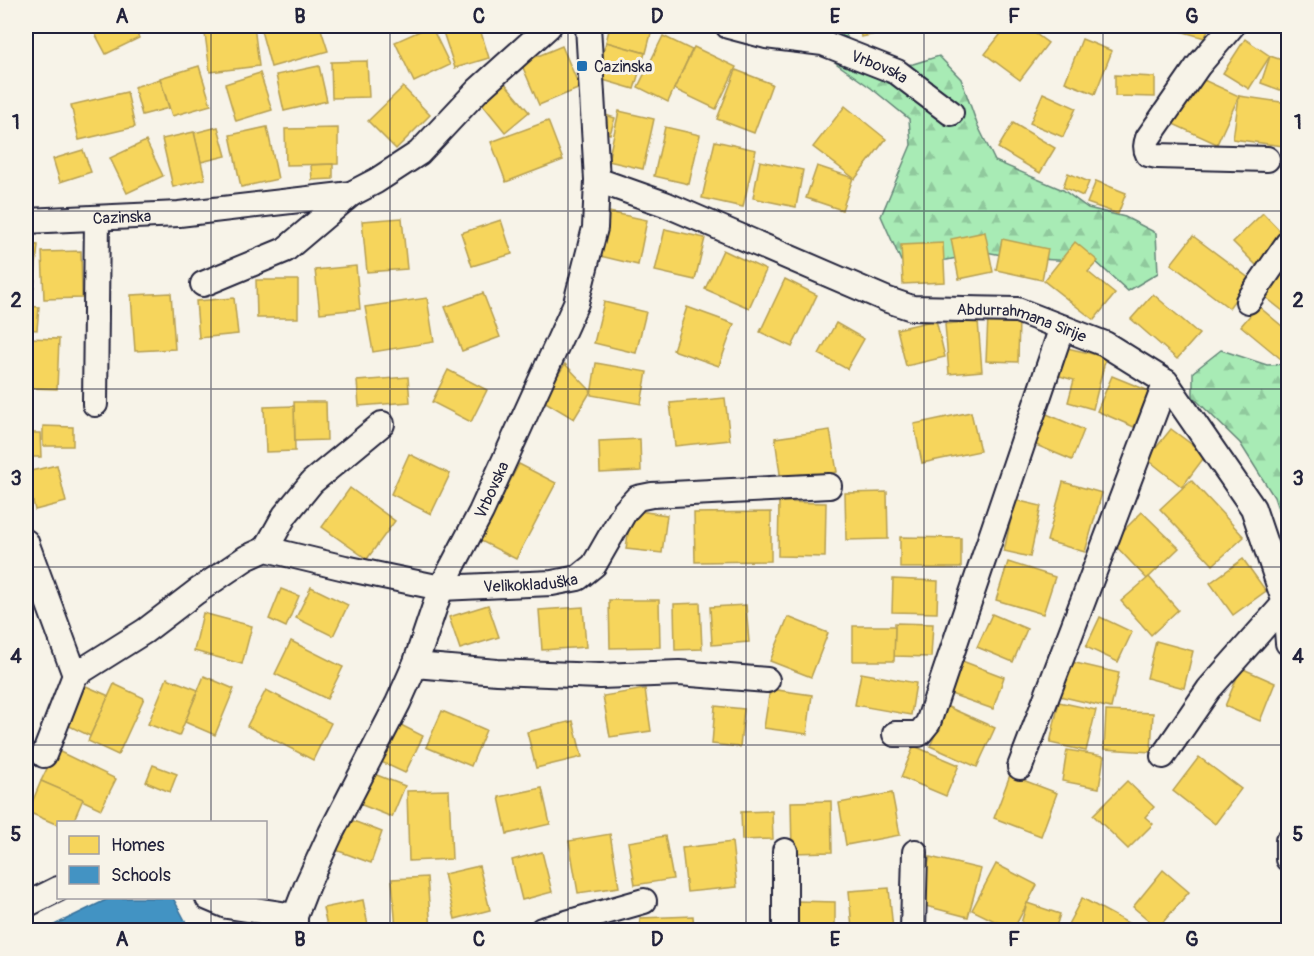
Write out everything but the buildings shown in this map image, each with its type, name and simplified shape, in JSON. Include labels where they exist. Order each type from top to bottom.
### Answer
[{"type":"street","name":"Cazinska","points":[[26,221],[179,214],[351,194],[419,153],[477,91],[549,26]]},
{"type":"street","name":"Vrbovska","points":[[295,923],[331,833],[398,703],[415,664],[441,588],[481,512],[576,303],[595,228],[597,180],[588,26]]},
{"type":"street","name":"Vrbovska","points":[[728,26],[766,36],[823,43],[897,72],[951,113]]},
{"type":"street","points":[[1232,26],[1198,66],[1148,138],[1145,145],[1146,150],[1148,154],[1156,156],[1267,159]]},
{"type":"street","name":"Abdurrahmana Sirije","points":[[597,180],[665,204],[877,296],[912,308],[1017,310],[1105,344],[1138,363],[1166,382],[1252,508],[1285,603],[1288,643]]},
{"type":"street","points":[[203,284],[285,250],[351,194]]},
{"type":"street","points":[[95,404],[97,218]]},
{"type":"street","points":[[1248,301],[1288,243]]},
{"type":"street","points":[[894,734],[919,734],[928,723],[1062,327]]},
{"type":"street","points":[[1020,767],[1166,382]]},
{"type":"street","points":[[44,755],[75,675],[145,632],[196,592],[246,558],[266,549],[285,515],[312,482],[382,424]]},
{"type":"street","name":"Velikokladuška","points":[[266,549],[441,588],[552,583],[578,578],[594,565],[625,511],[637,498],[652,495],[829,486]]},
{"type":"street","points":[[26,542],[75,675]]},
{"type":"street","points":[[1163,756],[1209,689],[1285,603]]},
{"type":"street","points":[[415,664],[497,672],[600,676],[679,673],[767,680]]},
{"type":"street","points":[[1288,841],[1288,859]]},
{"type":"street","points":[[785,851],[785,930]]},
{"type":"street","points":[[913,930],[915,852]]},
{"type":"street","points":[[26,905],[57,890]]},
{"type":"street","points":[[212,899],[227,906],[295,923]]},
{"type":"street","points":[[542,930],[644,901]]},
{"type":"green space","points":[[810,26],[842,26],[852,48],[872,68],[913,64],[939,56],[961,79],[977,124],[995,161],[1063,190],[1088,208],[1125,217],[1156,233],[1158,273],[1128,291],[1096,262],[1017,258],[986,252],[947,260],[901,261],[881,216],[911,145],[909,119],[837,64],[813,39]]},
{"type":"green space","points":[[1221,350],[1267,365],[1288,364],[1288,538],[1274,497],[1240,443],[1193,397],[1193,372]]},
{"type":"place","name":"Cazinska","points":[[582,66]]}]
